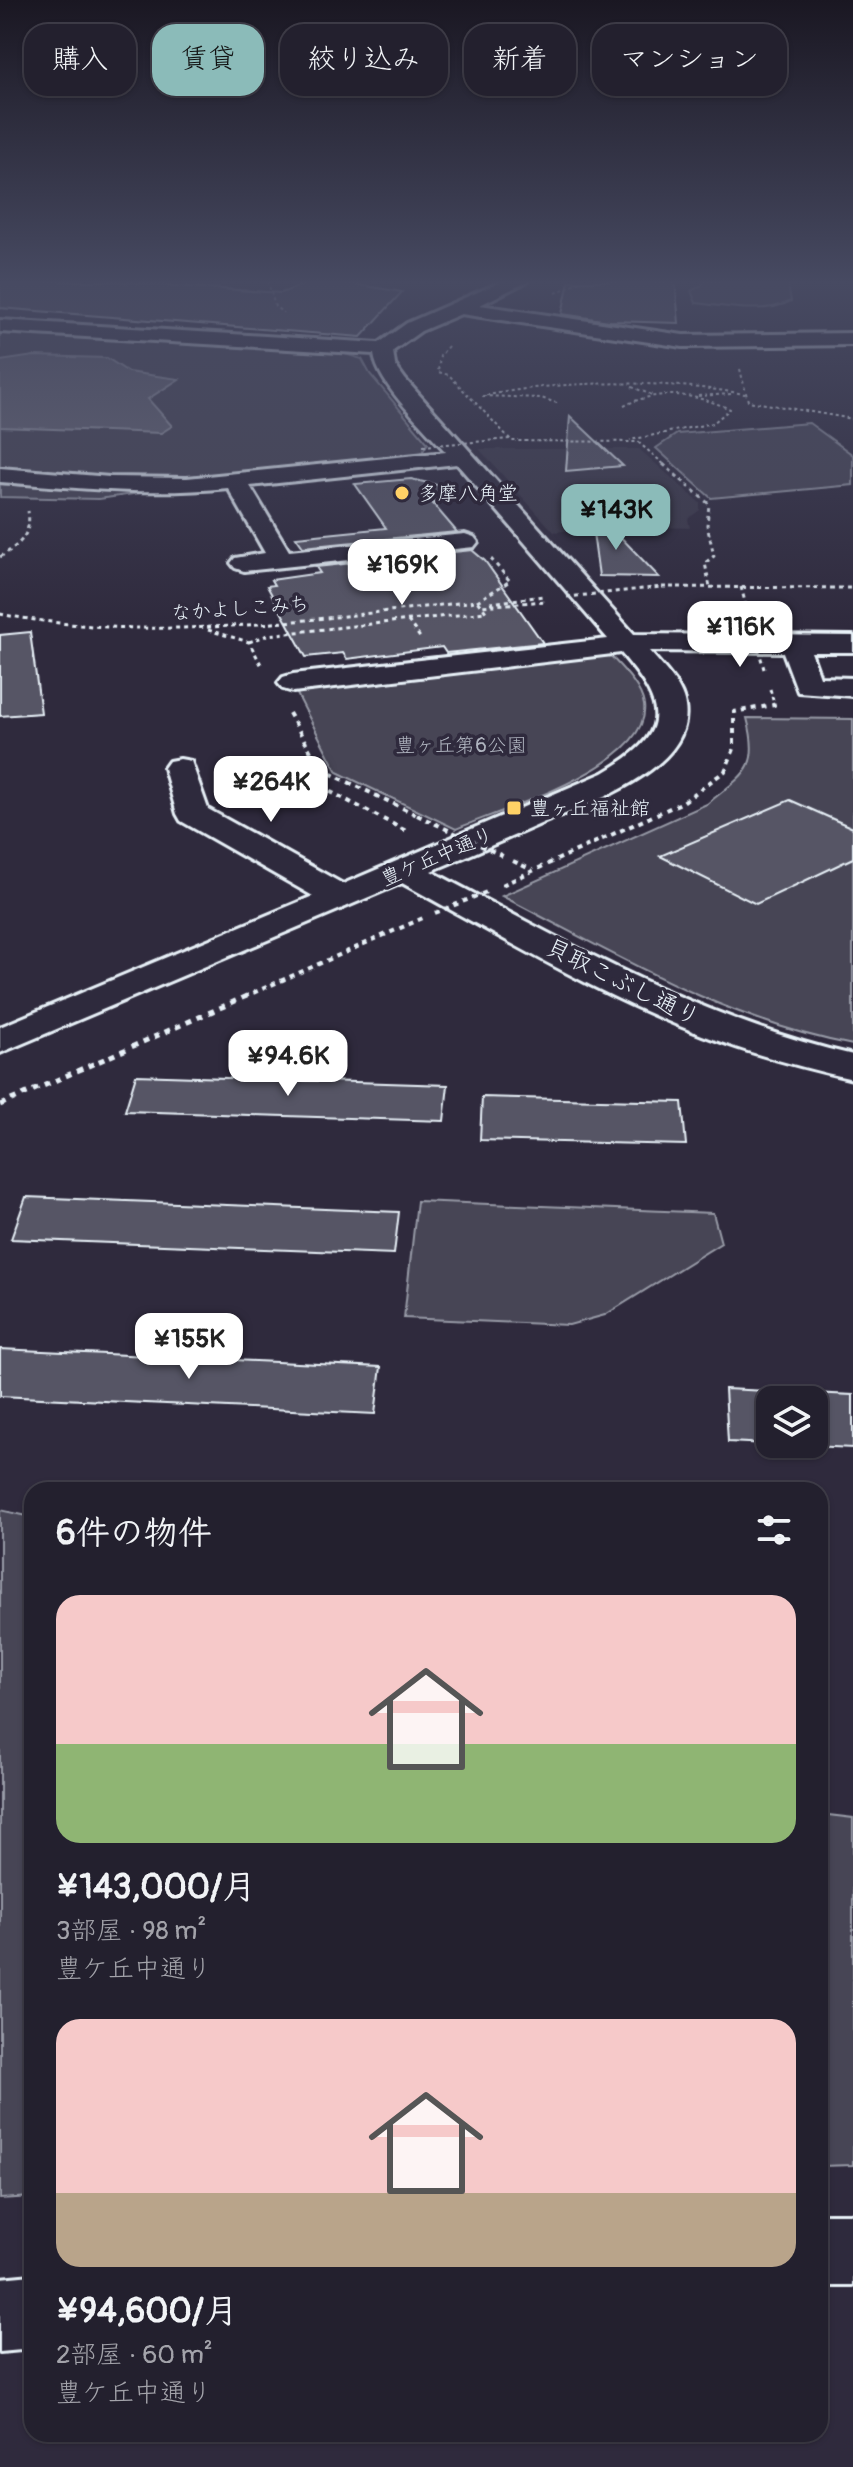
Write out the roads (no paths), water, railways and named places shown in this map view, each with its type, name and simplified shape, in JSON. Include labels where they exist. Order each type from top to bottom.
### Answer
[{"type":"street","name":"豊ケ丘中通り","points":[[0,1041],[341,897],[411,854],[603,786],[647,758],[667,730],[671,709],[655,675],[411,396]]},
{"type":"street","points":[[0,475],[147,486],[463,457]]},
{"type":"street","points":[[235,480],[281,559]]},
{"type":"street","points":[[244,563],[465,542]]},
{"type":"street","points":[[289,694],[606,649],[627,642],[853,644]]},
{"type":"street","points":[[794,643],[808,686],[853,687]]},
{"type":"street","points":[[193,774],[193,814],[202,831],[341,897]]},
{"type":"street","name":"貝取こぶし通り","points":[[411,854],[650,998],[704,1022],[774,1046],[853,1067]]},
{"type":"street","points":[[828,2250],[853,2250]]},
{"type":"street","points":[[0,2315],[24,2313]]},
{"type":"water","points":[[0,396],[152,396],[148,399],[172,426],[161,433],[0,427]]},
{"type":"place","name":"多摩八角堂","points":[[402,493]]},
{"type":"place","name":"豊ヶ丘福祉館","points":[[514,808]]},
{"type":"park label","name":"豊ヶ丘第6公園","points":[[461,745]]}]
